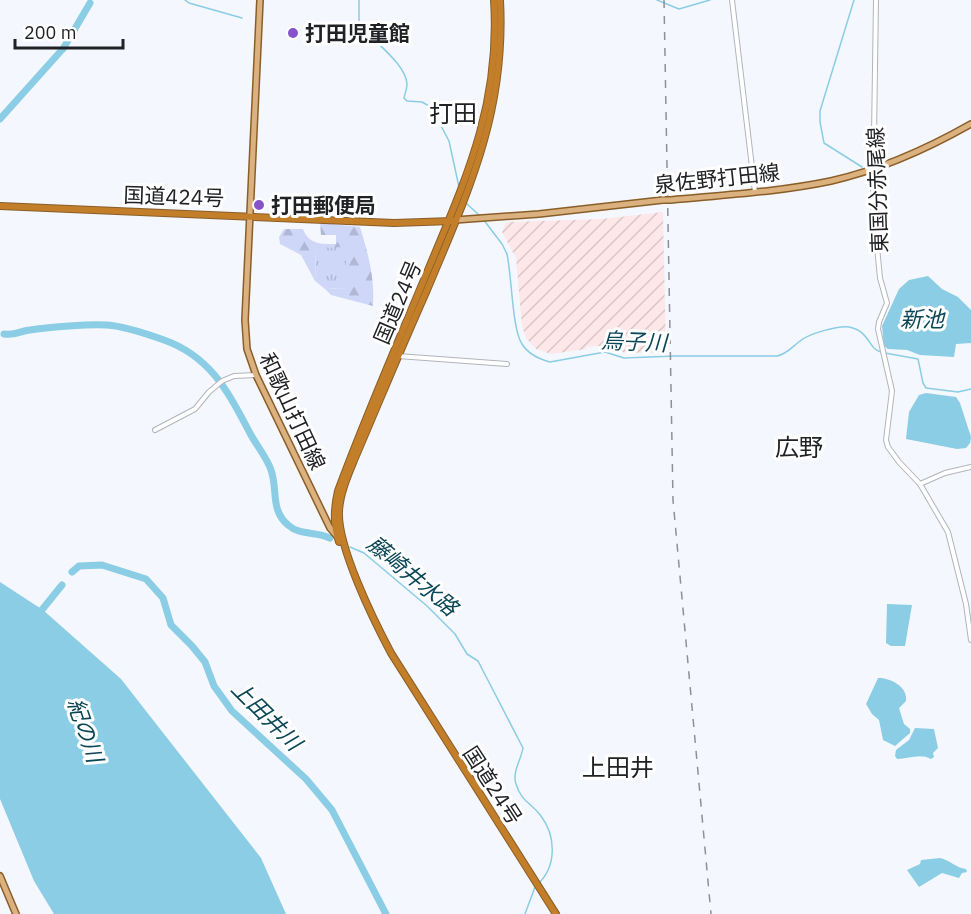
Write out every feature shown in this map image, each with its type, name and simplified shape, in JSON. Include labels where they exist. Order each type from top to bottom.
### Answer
[{"type":"highway","name":"国道24号","points":[[465,190],[490,97],[495,52],[494,0]]},
{"type":"highway","name":"国道24号","points":[[500,0],[501,45],[496,95],[486,139],[338,491],[334,506],[339,536],[392,655],[556,914]]},
{"type":"highway","name":"国道424号","points":[[0,206],[394,223],[452,221]]},
{"type":"highway","name":"国道24号","points":[[339,536],[339,509],[343,490],[452,221]]},
{"type":"main road","name":"和歌山打田線","points":[[260,0],[245,334],[247,349],[256,375],[330,528],[339,536]]},
{"type":"main road","name":"泉佐野打田線","points":[[452,221],[755,192],[831,181],[874,168],[932,145],[971,124]]},
{"type":"main road","points":[[0,876],[16,914]]},
{"type":"street","points":[[732,0],[755,192]]},
{"type":"street","name":"東国分赤尾線","points":[[876,0],[873,205],[880,278],[887,303],[878,329],[892,391],[886,440],[888,447],[899,462],[920,483],[948,532],[966,604],[971,640]]},
{"type":"street","points":[[398,356],[507,364]]},
{"type":"street","points":[[155,430],[195,409],[222,381],[234,376],[256,375]]},
{"type":"street","points":[[920,483],[945,472],[971,467]]},
{"type":"shaded area","points":[[663,212],[666,352],[626,353],[616,350],[612,345],[586,347],[586,349],[551,354],[536,349],[526,338],[522,326],[516,258],[502,232],[506,222],[602,219]]},
{"type":"green space","points":[[320,223],[360,227],[372,276],[373,306],[331,295],[325,289],[346,288],[316,248],[315,281],[301,255],[280,244],[279,237],[284,229],[303,229],[312,241],[336,244],[336,235],[321,235]]},
{"type":"green space","points":[[346,247],[346,288],[325,289],[315,281],[316,248]]},
{"type":"water","name":"新池","points":[[928,276],[942,289],[958,297],[971,310],[971,343],[956,344],[954,357],[920,355],[907,350],[888,349],[884,346],[882,326],[899,289],[909,280]]},
{"type":"water","points":[[926,393],[956,397],[971,437],[966,448],[957,449],[906,439],[909,412],[919,395]]},
{"type":"water","name":"紀の川","points":[[0,582],[43,610],[121,679],[261,858],[286,914],[54,914],[34,881],[0,799]]},
{"type":"water","points":[[887,604],[912,605],[905,646],[891,646],[886,643]]},
{"type":"water","points":[[878,678],[888,679],[897,684],[906,696],[906,701],[899,708],[904,724],[910,729],[910,733],[895,746],[883,740],[879,720],[866,704]]},
{"type":"water","points":[[915,728],[934,729],[938,748],[933,753],[934,757],[931,759],[919,756],[897,759],[896,750],[909,740]]},
{"type":"water","points":[[940,858],[966,869],[967,872],[962,873],[959,878],[942,873],[919,887],[907,870],[920,864],[921,860]]},
{"type":"waterway","points":[[185,0],[242,18]]},
{"type":"waterway","name":"烏子川","points":[[359,0],[359,21],[362,27],[395,61],[405,76],[407,86],[404,98],[407,101],[422,102],[431,107],[449,141],[459,187]]},
{"type":"waterway","points":[[657,0],[679,9],[710,0]]},
{"type":"waterway","points":[[854,0],[820,111],[820,122],[824,143],[862,167]]},
{"type":"waterway","name":"藤崎井水路","points":[[63,49],[90,3]]},
{"type":"waterway","name":"藤崎井水路","points":[[0,119],[60,52]]},
{"type":"waterway","name":"烏子川","points":[[466,203],[480,216]]},
{"type":"waterway","name":"烏子川","points":[[483,219],[507,254],[514,315],[522,344],[534,356],[546,361],[605,352],[624,358],[777,356],[810,336],[844,327],[861,332],[873,347],[881,352]]},
{"type":"waterway","name":"藤崎井水路","points":[[4,334],[58,327],[107,325],[144,333],[181,347],[207,367],[235,405],[269,466],[282,519],[298,531],[330,538]]},
{"type":"waterway","name":"烏子川","points":[[885,353],[918,359],[926,388],[958,392],[971,389]]},
{"type":"waterway","name":"藤崎井水路","points":[[350,547],[364,553],[427,606],[455,634],[467,654],[478,661],[523,748],[515,775],[518,790],[541,816],[550,833],[552,851],[549,869],[538,884]]},
{"type":"waterway","name":"上田井川","points":[[72,572],[79,566],[102,565],[146,579],[163,598],[171,625],[205,662],[214,686],[232,711],[306,779],[332,810],[386,914]]},
{"type":"waterway","name":"上田井川","points":[[37,616],[62,585]]},
{"type":"waterway","name":"藤崎井水路","points":[[525,914],[535,887]]},
{"type":"railway","points":[[664,0],[673,500],[711,914]]},
{"type":"place","name":"打田児童館","points":[[293,33]]},
{"type":"place","name":"打田郵便局","points":[[259,205]]},
{"type":"district","name":"打田","points":[[453,113]]},
{"type":"district","name":"広野","points":[[799,447]]},
{"type":"district","name":"上田井","points":[[618,767]]}]
